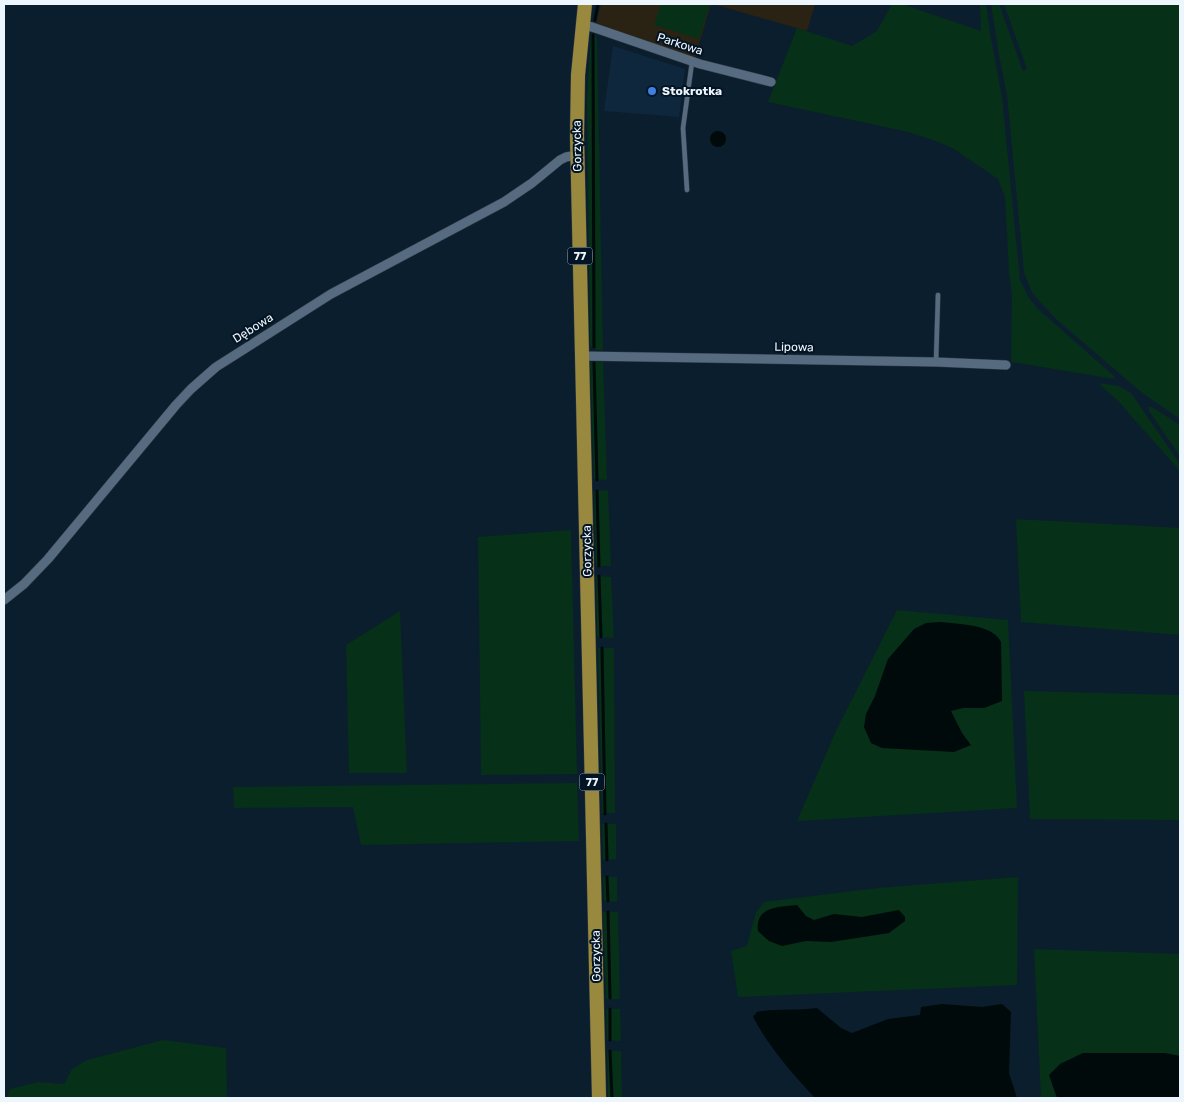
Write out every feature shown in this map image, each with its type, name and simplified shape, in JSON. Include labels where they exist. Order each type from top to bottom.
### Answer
[{"type":"main road","name":"Gorzycka","points":[[585,4],[578,90],[577,155],[600,1098]]},
{"type":"street","name":"Parkowa","points":[[582,25],[692,62],[771,82]]},
{"type":"street","name":"Dębowa","points":[[4,600],[24,584],[48,559],[176,405],[216,367],[331,294],[504,202],[532,183],[560,160],[577,155]]},
{"type":"street","name":"Lipowa","points":[[582,356],[936,362],[1006,365]]},
{"type":"lane","points":[[687,190],[682,128],[692,62]]},
{"type":"lane","points":[[936,362],[938,295]]},
{"type":"shaded area","points":[[601,4],[711,4],[695,58],[596,23]]},
{"type":"shaded area","points":[[713,4],[815,4],[807,31]]},
{"type":"shaded area","points":[[613,46],[685,69],[679,117],[604,111]]},
{"type":"shaded area","points":[[715,131],[721,131],[726,136],[724,145],[715,147],[710,142],[710,136]]},
{"type":"shaded area","points":[[940,622],[983,628],[997,636],[1001,642],[1002,701],[984,708],[963,708],[951,711],[962,733],[971,745],[954,752],[882,748],[871,743],[864,727],[866,714],[875,696],[888,659],[914,629],[926,623]]},
{"type":"shaded area","points":[[797,905],[806,916],[814,920],[834,914],[862,917],[899,910],[905,917],[905,921],[889,933],[831,942],[806,941],[782,946],[769,941],[758,931],[758,923],[764,912],[770,909]]},
{"type":"shaded area","points":[[942,1004],[982,1007],[1002,1004],[1011,1012],[1009,1073],[1017,1098],[815,1098],[789,1069],[753,1017],[757,1012],[764,1011],[817,1008],[841,1028],[852,1033],[888,1019],[920,1015],[921,1007]]},
{"type":"shaded area","points":[[1083,1053],[1165,1053],[1180,1056],[1180,1098],[1057,1098],[1049,1075],[1060,1064]]},
{"type":"green space","points":[[661,4],[710,4],[699,39],[654,25]]},
{"type":"green space","points":[[892,4],[902,4],[981,31],[980,4],[986,4],[1002,97],[1020,280],[1029,298],[1038,309],[1114,376],[1114,379],[1011,362],[1012,296],[1005,197],[998,179],[954,149],[936,141],[908,132],[768,102],[797,28],[852,46],[877,31]]},
{"type":"green space","points":[[991,4],[999,4],[1023,71],[1027,69],[1004,4],[1180,4],[1180,419],[1141,392],[1057,320],[1032,293],[1024,272],[1007,95]]},
{"type":"green space","points":[[591,35],[596,35],[597,40],[603,350],[597,350],[590,346],[587,97]]},
{"type":"green space","points":[[590,362],[603,362],[607,480],[594,479]]},
{"type":"green space","points":[[1098,383],[1119,386],[1131,393],[1180,464],[1180,471],[1118,401]]},
{"type":"green space","points":[[1149,407],[1152,407],[1180,425],[1180,456],[1149,411]]},
{"type":"green space","points":[[608,490],[611,566],[596,566],[594,491]]},
{"type":"green space","points":[[1016,519],[1180,528],[1180,635],[1021,622]]},
{"type":"green space","points":[[571,530],[577,774],[481,775],[478,537]]},
{"type":"green space","points":[[596,576],[611,577],[614,638],[597,637]]},
{"type":"green space","points":[[897,610],[1008,620],[1017,808],[797,821],[835,733]]},
{"type":"green space","points":[[400,611],[407,773],[349,773],[346,645]]},
{"type":"green space","points":[[598,648],[614,648],[615,813],[602,813]]},
{"type":"green space","points":[[1024,691],[1180,695],[1180,820],[1030,819]]},
{"type":"green space","points":[[577,783],[579,841],[361,845],[353,807],[234,808],[233,787]]},
{"type":"green space","points":[[602,824],[616,824],[616,859],[603,860]]},
{"type":"green space","points":[[603,877],[617,877],[617,902],[604,901]]},
{"type":"green space","points":[[1018,877],[1017,985],[738,997],[731,951],[747,946],[756,912],[764,902],[878,888]]},
{"type":"green space","points":[[603,912],[618,912],[620,999],[606,999]]},
{"type":"green space","points":[[1034,949],[1180,954],[1180,1098],[1041,1098]]},
{"type":"green space","points":[[606,1009],[620,1009],[621,1041],[607,1040]]},
{"type":"green space","points":[[163,1040],[226,1048],[227,1098],[7,1098],[10,1089],[38,1082],[64,1084],[72,1069],[87,1060]]},
{"type":"green space","points":[[607,1051],[621,1051],[622,1098],[608,1098]]},
{"type":"waterway","points":[[595,20],[598,4]]},
{"type":"waterway","points":[[593,35],[594,347]]},
{"type":"waterway","points":[[594,363],[597,480]]},
{"type":"waterway","points":[[597,491],[599,566]]},
{"type":"waterway","points":[[599,576],[601,637]]},
{"type":"waterway","points":[[602,648],[605,814]]},
{"type":"waterway","points":[[606,824],[607,860]]},
{"type":"waterway","points":[[607,877],[608,901]]},
{"type":"waterway","points":[[608,912],[610,998]]},
{"type":"waterway","points":[[610,1009],[610,1040]]},
{"type":"waterway","points":[[610,1051],[612,1098]]},
{"type":"place","name":"Stokrotka","points":[[652,91]]}]
